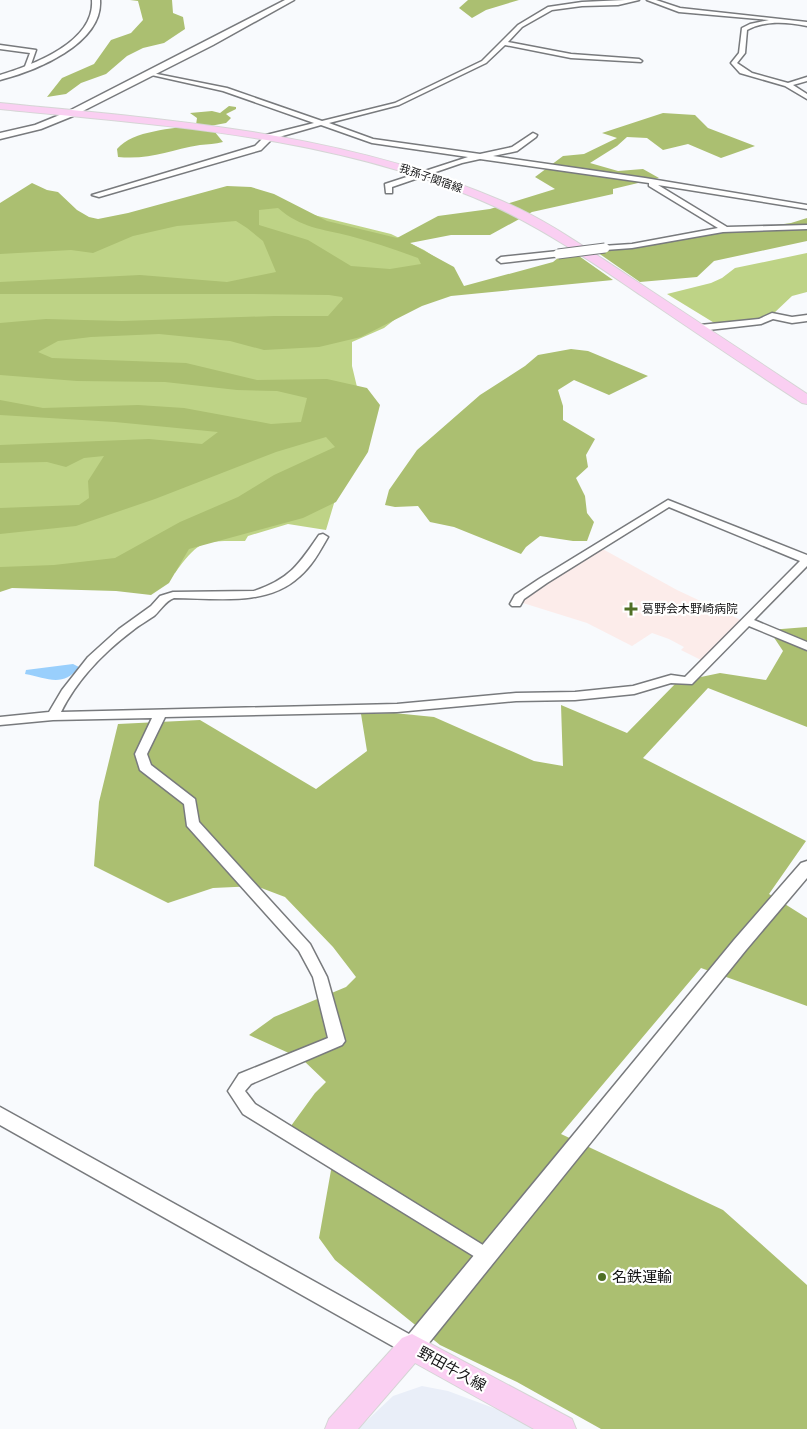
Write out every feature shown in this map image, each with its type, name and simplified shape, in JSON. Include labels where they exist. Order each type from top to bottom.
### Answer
[{"type":"main road","name":"我孫子関宿線","points":[[0,106],[269,137],[350,153],[421,174],[491,201],[578,248],[807,400]]},
{"type":"main road","name":"野田牛久線","points":[[339,1429],[412,1347],[562,1429]]},
{"type":"street","points":[[0,78],[27,69],[74,42],[93,22],[97,12],[96,0]]},
{"type":"street","points":[[0,136],[38,126],[70,114],[290,0]]},
{"type":"street","points":[[96,195],[258,148],[269,137],[397,104],[484,62],[520,26],[559,3],[618,3],[636,0]]},
{"type":"street","points":[[650,0],[679,10],[807,24]]},
{"type":"street","points":[[784,20],[752,25],[744,30],[742,53],[734,63],[736,67],[749,73],[788,85],[807,97]]},
{"type":"street","points":[[505,43],[571,56],[639,61]]},
{"type":"street","points":[[0,47],[34,51],[27,69]]},
{"type":"street","points":[[149,73],[225,89],[372,141],[645,180],[807,207]]},
{"type":"street","points":[[788,85],[807,79]]},
{"type":"street","points":[[389,192],[388,186],[460,160],[514,149],[533,135]]},
{"type":"street","points":[[645,180],[726,230]]},
{"type":"street","points":[[501,260],[632,246],[726,230],[807,227]]},
{"type":"street","points":[[700,328],[761,321],[772,316],[792,320],[807,318]]},
{"type":"street","points":[[0,721],[53,716],[397,708],[516,696],[575,696],[634,690],[671,679],[688,681],[807,560],[668,503],[543,580],[519,597],[516,604]]},
{"type":"street","points":[[53,716],[59,702],[68,689],[102,651],[124,631],[159,607],[164,598],[173,596],[255,594],[268,590],[298,576],[323,537]]},
{"type":"street","points":[[746,621],[807,646]]},
{"type":"street","points":[[160,715],[141,754],[145,767],[190,802],[192,823],[305,948],[320,977],[337,1042],[245,1079],[236,1092],[249,1109],[485,1256]]},
{"type":"street","points":[[0,1115],[412,1347],[734,952],[807,867]]},
{"type":"shaded area","name":"葛野会木野崎病院","points":[[599,547],[677,590],[741,620],[701,660],[681,650],[684,647],[652,633],[632,646],[587,623],[523,603],[522,600],[531,593]]},
{"type":"shaded area","points":[[422,1386],[448,1391],[507,1413],[540,1429],[358,1429],[393,1396]]},
{"type":"green space","points":[[130,0],[172,0],[173,13],[183,17],[185,29],[164,43],[143,48],[127,56],[106,74],[81,83],[66,94],[47,97],[62,78],[94,64],[111,40],[131,33],[143,20],[138,1]]},
{"type":"green space","points":[[468,0],[519,0],[486,10],[472,18],[459,8]]},
{"type":"green space","points":[[229,106],[236,107],[236,109],[226,114],[231,118],[226,123],[210,126],[223,142],[150,156],[118,157],[117,149],[133,138],[154,131],[196,125],[197,118],[190,113],[212,111],[220,113]]},
{"type":"green space","points":[[663,113],[695,115],[708,128],[755,146],[721,158],[688,144],[663,150],[647,138],[627,137],[617,146],[590,163],[618,171],[643,169],[659,178],[613,189],[613,194],[532,212],[490,235],[451,235],[410,243],[454,267],[464,286],[553,262],[569,249],[613,280],[451,296],[422,306],[361,337],[319,347],[264,350],[230,341],[159,334],[91,337],[58,341],[38,352],[52,358],[186,363],[257,380],[327,379],[367,388],[380,405],[368,452],[336,502],[303,518],[189,549],[169,583],[151,595],[116,591],[12,588],[0,592],[0,567],[54,565],[115,558],[180,522],[238,497],[274,475],[335,447],[326,437],[276,452],[155,499],[76,526],[0,534],[0,508],[79,505],[89,498],[88,481],[104,456],[84,458],[66,467],[47,462],[0,463],[0,445],[149,439],[202,444],[218,432],[115,422],[0,415],[0,400],[43,408],[138,405],[184,408],[271,424],[301,422],[307,398],[277,391],[237,390],[165,382],[77,381],[0,375],[0,323],[46,319],[122,321],[328,316],[343,299],[342,297],[329,295],[0,294],[0,282],[140,275],[227,282],[276,272],[263,241],[236,221],[177,226],[133,236],[93,253],[71,250],[0,254],[0,203],[32,183],[47,190],[58,192],[77,210],[89,217],[98,219],[128,213],[227,186],[251,187],[274,194],[327,221],[397,238],[438,216],[490,209],[555,189],[535,177],[563,156],[584,154],[617,138],[602,133]],"holes":[[[278,208],[287,215],[312,227],[350,236],[418,258],[421,264],[390,269],[351,266],[308,240],[259,225],[259,210]]]},
{"type":"green space","points":[[265,203],[391,234],[424,250],[447,265],[403,313],[384,328],[352,342],[352,366],[357,387],[341,480],[326,530],[288,524],[248,536],[245,541],[211,542],[197,547],[175,573],[0,575],[0,249]]},
{"type":"green space","points":[[807,218],[807,241],[714,261],[697,277],[640,282],[594,250],[791,223]]},
{"type":"green space","points":[[807,253],[807,292],[792,296],[773,314],[764,319],[716,324],[667,294],[711,283],[722,278],[735,268]]},
{"type":"green space","points":[[571,349],[588,351],[648,376],[609,395],[574,380],[558,390],[563,406],[563,420],[595,439],[586,455],[588,467],[576,478],[585,496],[587,513],[594,522],[587,541],[540,536],[526,547],[521,554],[454,527],[430,522],[418,506],[395,507],[385,505],[389,490],[417,450],[480,395],[525,366],[538,355]]},
{"type":"green space","points":[[807,627],[807,727],[708,688],[643,758],[806,841],[769,894],[807,918],[807,1006],[701,968],[561,1134],[723,1210],[807,1285],[807,1429],[601,1429],[517,1382],[440,1345],[335,1260],[319,1238],[333,1159],[288,1130],[315,1093],[326,1082],[302,1059],[249,1035],[274,1017],[346,987],[356,977],[333,947],[285,897],[256,886],[213,888],[168,903],[94,866],[99,802],[118,724],[200,720],[316,789],[367,751],[361,714],[394,713],[434,717],[534,761],[563,766],[561,705],[627,733],[677,682],[720,673],[766,680],[783,651],[769,630]]},
{"type":"water","points":[[73,664],[79,667],[67,678],[54,680],[25,674],[26,670]]},
{"type":"place","name":"葛野会木野崎病院","points":[[631,609]]},
{"type":"place","name":"名鉄運輸","points":[[602,1277]]}]
